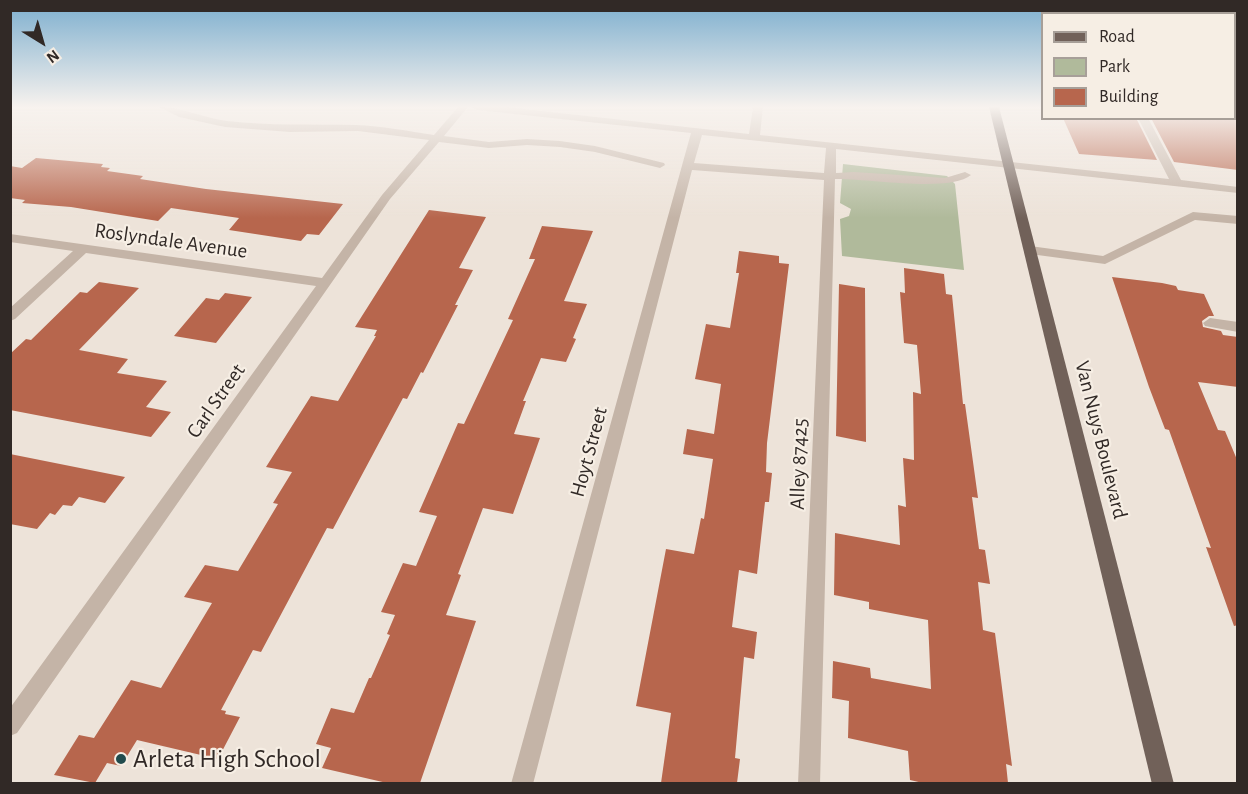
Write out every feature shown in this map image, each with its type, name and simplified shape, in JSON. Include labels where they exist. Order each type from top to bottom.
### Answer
[{"type":"main road","name":"Van Nuys Boulevard","points":[[1004,144],[1163,783]]},
{"type":"street","name":"Carl Street","points":[[10,726],[386,197],[433,144]]},
{"type":"street","points":[[482,144],[501,144]]},
{"type":"street","points":[[560,144],[595,149],[660,165]]},
{"type":"street","name":"Hoyt Street","points":[[522,783],[694,144]]},
{"type":"street","points":[[812,144],[1238,190]]},
{"type":"street","points":[[1156,144],[1177,184]]},
{"type":"street","name":"Alley 87425","points":[[809,783],[831,146]]},
{"type":"street","points":[[688,166],[817,177],[946,182],[965,176]]},
{"type":"street","points":[[1030,250],[1105,260],[1193,216],[1238,220]]},
{"type":"street","name":"Roslyndale Avenue","points":[[10,238],[326,283]]},
{"type":"street","points":[[10,316],[84,248]]},
{"type":"street","points":[[1210,323],[1238,327]]},
{"type":"green space","points":[[843,164],[947,176],[955,184],[964,270],[842,256],[840,219],[849,216],[851,209],[840,203]]},
{"type":"building","points":[[1075,144],[1149,144],[1157,160],[1079,154]]},
{"type":"building","points":[[1165,144],[1238,144],[1238,170],[1174,162]]},
{"type":"building","points":[[36,158],[103,164],[101,167],[110,168],[107,171],[143,176],[140,179],[206,189],[343,204],[319,235],[307,234],[301,241],[229,230],[239,218],[171,208],[158,221],[71,207],[22,203],[25,200],[10,198],[10,166],[22,168]]},
{"type":"building","points":[[429,210],[486,217],[459,268],[473,270],[423,373],[421,372],[407,399],[403,398],[333,529],[327,528],[261,652],[253,650],[221,710],[226,711],[225,714],[240,717],[218,759],[137,740],[121,766],[107,763],[95,783],[54,775],[79,735],[94,738],[131,680],[161,688],[212,603],[184,597],[205,565],[238,571],[278,504],[273,503],[292,472],[266,467],[311,396],[338,401],[376,336],[374,336],[377,330],[355,327]]},
{"type":"building","points":[[542,226],[593,231],[564,301],[587,304],[566,362],[541,358],[523,401],[526,401],[514,434],[540,438],[513,514],[483,508],[458,574],[461,575],[446,615],[476,621],[420,783],[387,783],[322,768],[331,748],[316,744],[331,708],[354,713],[390,635],[387,634],[395,615],[381,612],[403,563],[416,566],[437,516],[419,512],[458,423],[464,424],[513,320],[508,319],[535,259],[529,259]]},
{"type":"building","points":[[739,251],[779,256],[779,263],[789,264],[767,443],[766,472],[772,473],[769,502],[765,502],[757,574],[739,570],[732,627],[757,632],[754,659],[744,657],[735,758],[740,759],[737,783],[661,783],[671,713],[636,706],[666,549],[694,554],[701,518],[704,519],[713,459],[683,454],[687,429],[714,434],[721,384],[695,379],[706,324],[730,328],[739,273],[736,273]]},
{"type":"building","points":[[904,268],[944,274],[946,294],[952,295],[963,404],[965,404],[978,498],[972,497],[979,549],[985,550],[990,584],[978,582],[983,630],[995,633],[1012,766],[1006,764],[1008,783],[923,783],[910,780],[908,751],[848,738],[849,701],[832,698],[833,661],[870,668],[871,678],[931,689],[928,620],[869,609],[869,602],[834,595],[835,533],[900,545],[898,505],[906,507],[903,458],[914,460],[913,392],[921,394],[917,345],[904,343],[900,292],[905,293]]},
{"type":"building","points":[[1112,277],[1162,283],[1176,286],[1178,290],[1204,294],[1214,316],[1209,316],[1202,321],[1203,327],[1221,331],[1223,335],[1238,337],[1238,387],[1198,382],[1218,430],[1225,431],[1238,462],[1238,625],[1234,626],[1206,547],[1211,548],[1169,430],[1165,429],[1149,387]]},
{"type":"building","points":[[99,282],[139,288],[79,350],[128,359],[117,373],[167,381],[146,407],[171,412],[151,437],[10,410],[10,354],[26,339],[31,340],[80,292],[87,293]]},
{"type":"building","points":[[839,284],[865,288],[866,442],[836,436]]},
{"type":"building","points":[[225,293],[252,297],[216,343],[174,336],[206,298],[219,300]]},
{"type":"building","points":[[10,454],[125,477],[105,503],[79,497],[72,506],[63,505],[55,515],[50,513],[37,529],[10,524]]},
{"type":"place","name":"Arleta High School","points":[[121,759]]}]
